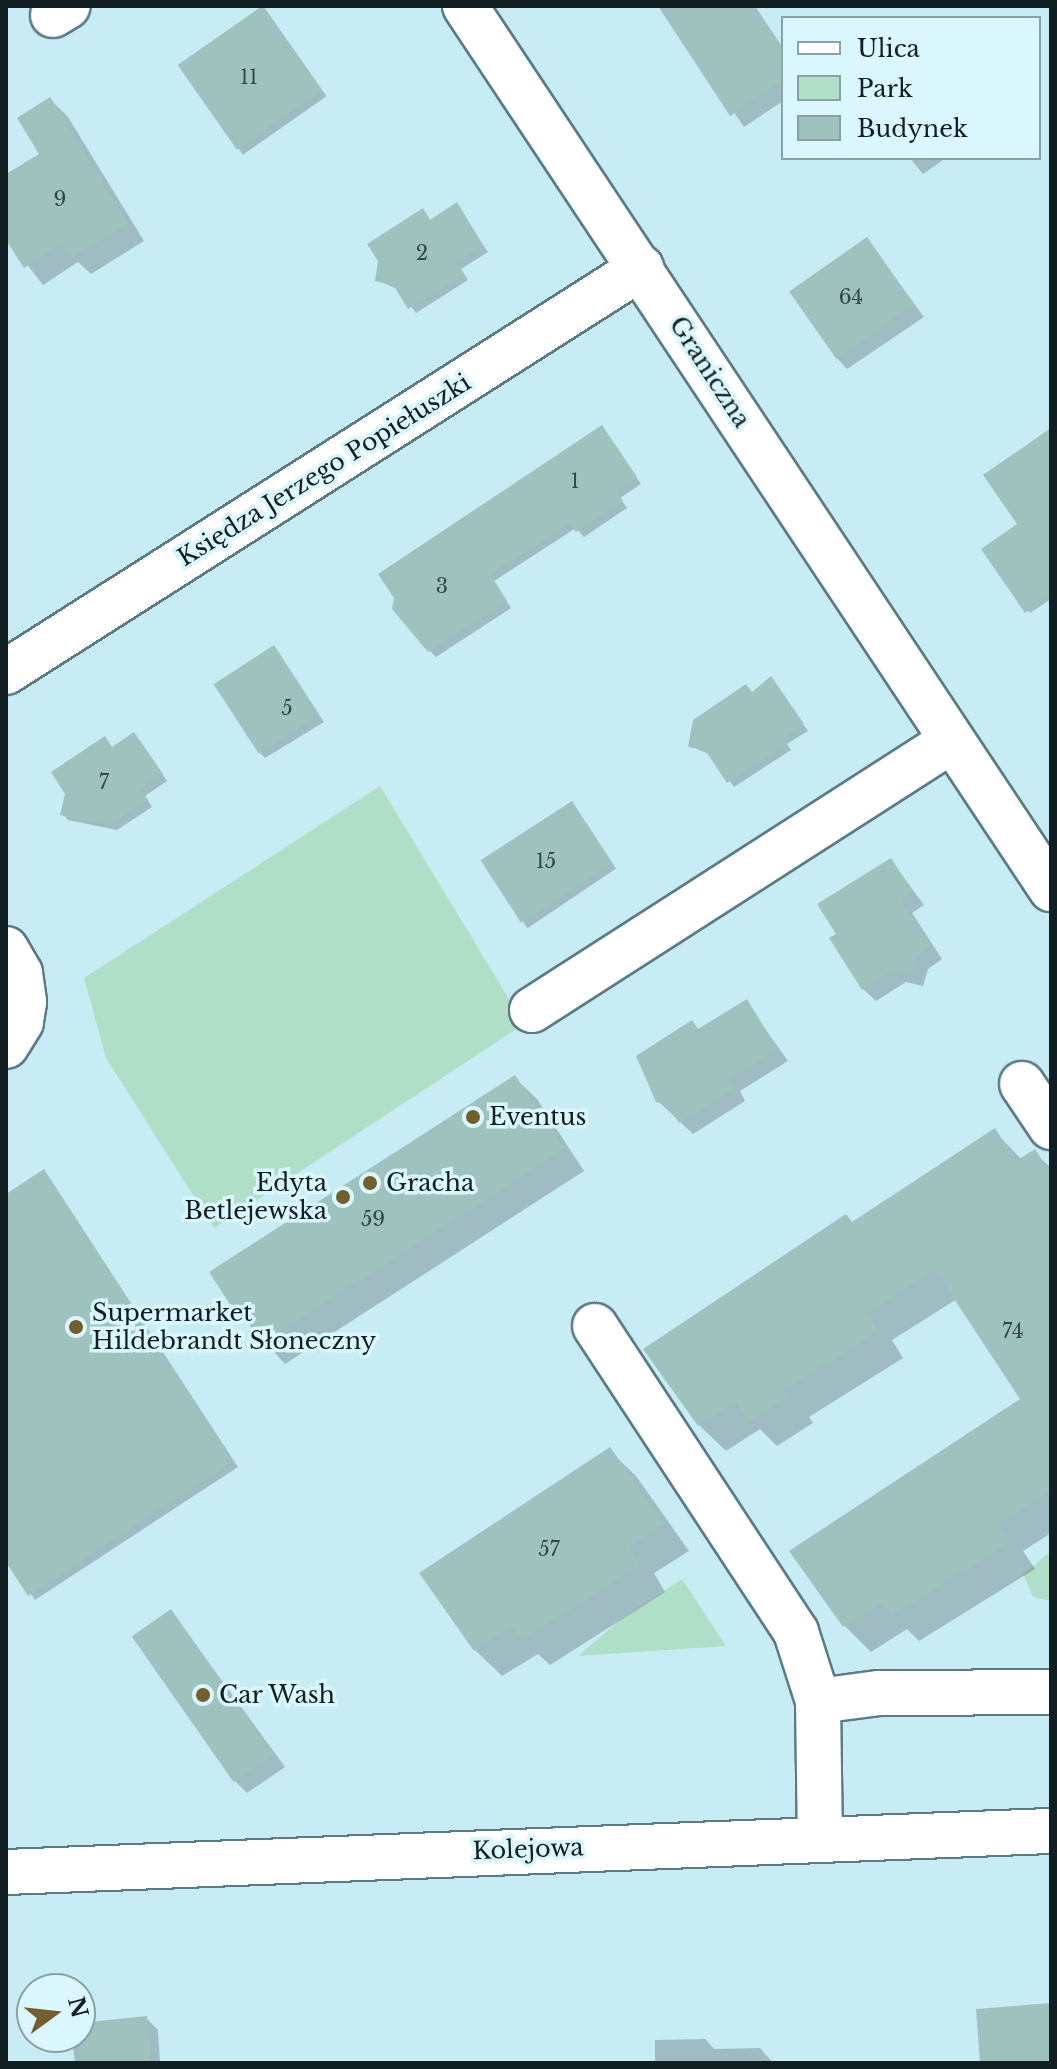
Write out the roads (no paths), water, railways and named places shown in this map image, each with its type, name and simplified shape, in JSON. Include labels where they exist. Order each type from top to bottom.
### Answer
[{"type":"street","name":"Graniczna","points":[[465,6],[1051,889]]},
{"type":"street","name":"Księdza Jerzego Popiełuszki","points":[[6,672],[641,268]]},
{"type":"street","points":[[532,1010],[952,740]]},
{"type":"street","points":[[6,949],[20,973],[24,1002],[21,1022],[6,1046]]},
{"type":"street","points":[[1022,1084],[1051,1127]]},
{"type":"street","points":[[595,1326],[796,1632],[818,1701],[820,1839]]},
{"type":"street","points":[[818,1701],[879,1693],[1051,1692]]},
{"type":"street","name":"Kolejowa","points":[[6,1872],[1051,1831]]},
{"type":"place","name":"Eventus","points":[[473,1117]]},
{"type":"place","name":"Gracha","points":[[370,1183]]},
{"type":"place","name":"Edyta Betlejewska","points":[[343,1197]]},
{"type":"place","name":"Supermarket Hildebrandt Słoneczny","points":[[76,1327]]},
{"type":"place","name":"Car Wash","points":[[203,1695]]}]
